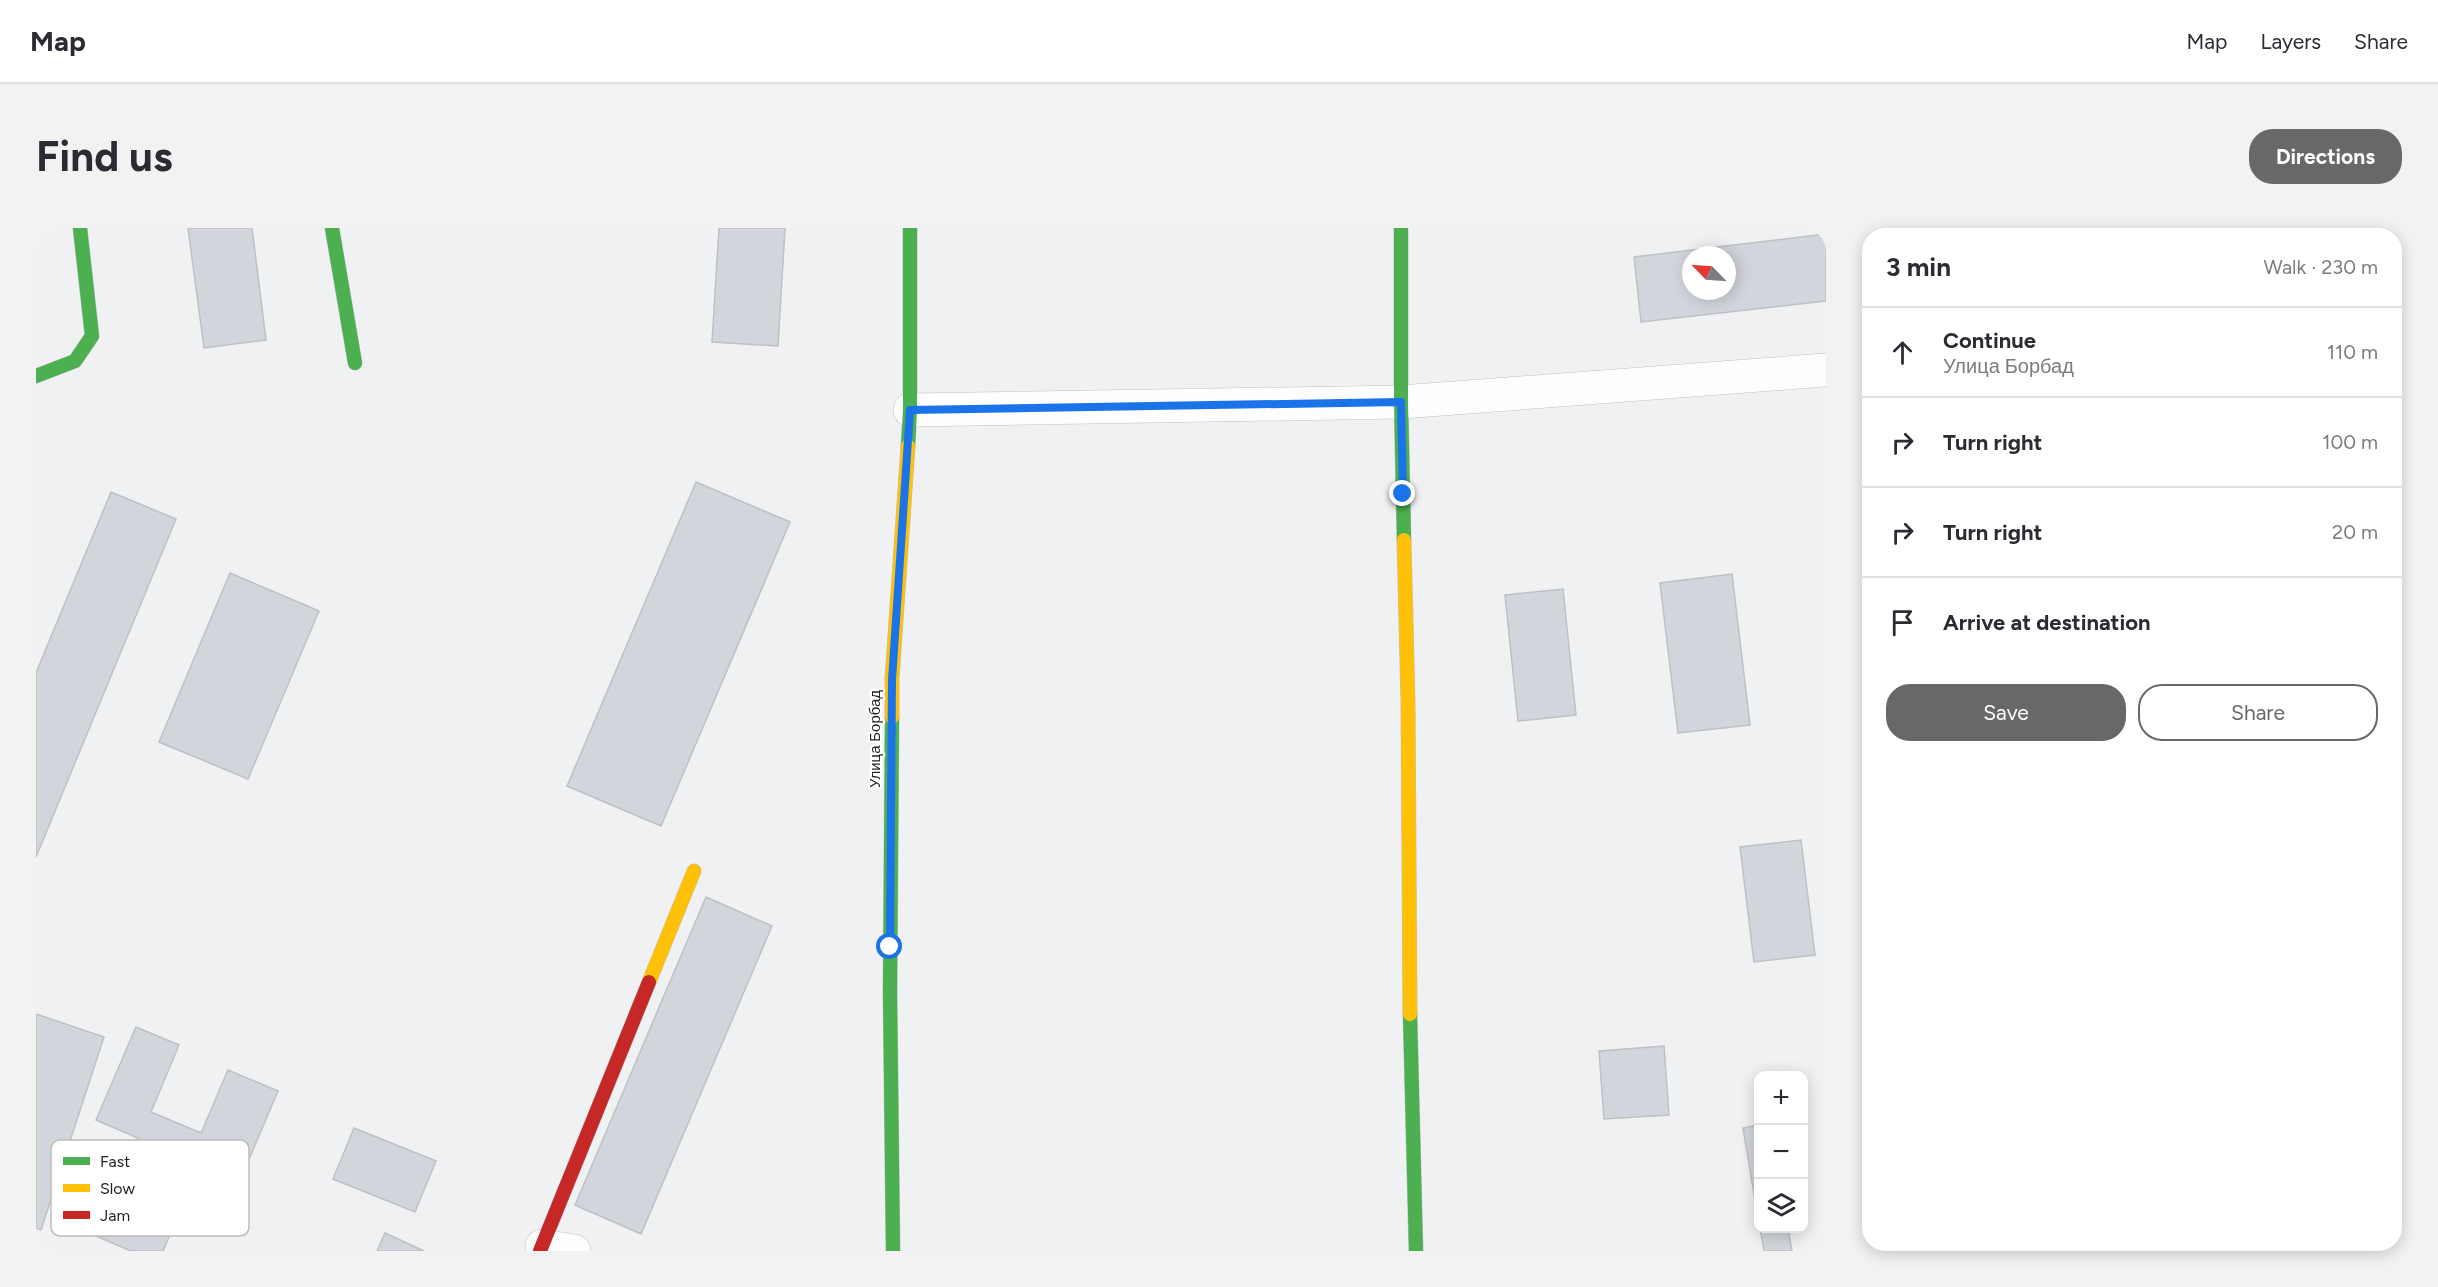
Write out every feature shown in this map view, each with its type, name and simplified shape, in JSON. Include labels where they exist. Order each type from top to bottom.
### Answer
[{"type":"street","points":[[36,376],[75,361],[92,336],[80,228]]},
{"type":"street","points":[[332,228],[355,363]]},
{"type":"street","name":"Улица Борбад","points":[[893,1251],[890,992],[892,680],[910,410],[910,228]]},
{"type":"street","points":[[1401,228],[1401,402],[1408,702],[1408,933],[1416,1251]]},
{"type":"street","points":[[910,410],[1401,402],[1826,370]]},
{"type":"street","points":[[574,1251],[541,1249],[694,871]]},
{"type":"building","points":[[188,228],[252,228],[266,340],[204,348]]},
{"type":"building","points":[[719,228],[785,228],[778,346],[712,342]]},
{"type":"building","points":[[1826,234],[1826,301],[1641,322],[1634,257],[1682,251],[1682,300],[1736,300],[1736,246],[1726,246]]},
{"type":"building","points":[[696,482],[790,522],[661,826],[567,786]]},
{"type":"building","points":[[111,492],[176,519],[36,857],[36,673]]},
{"type":"building","points":[[230,573],[319,611],[248,779],[159,742]]},
{"type":"building","points":[[1732,574],[1750,725],[1678,733],[1660,583]]},
{"type":"building","points":[[1563,589],[1576,715],[1518,721],[1505,595]]},
{"type":"building","points":[[1801,840],[1815,955],[1754,962],[1740,847]]},
{"type":"building","points":[[706,897],[772,926],[641,1234],[575,1205]]},
{"type":"building","points":[[36,1014],[104,1037],[70,1140],[51,1140],[51,1199],[41,1230],[36,1228]]},
{"type":"building","points":[[136,1027],[179,1045],[151,1112],[201,1133],[228,1070],[278,1091],[249,1159],[249,1140],[137,1140],[138,1138],[96,1120]]},
{"type":"building","points":[[1664,1046],[1669,1115],[1604,1119],[1599,1051]]},
{"type":"building","points":[[1754,1126],[1754,1194],[1743,1128]]},
{"type":"building","points":[[354,1128],[436,1161],[415,1212],[333,1179]]},
{"type":"building","points":[[385,1233],[424,1251],[377,1251]]},
{"type":"building","points":[[1761,1233],[1789,1233],[1792,1251],[1764,1251]]},
{"type":"building","points":[[96,1236],[169,1236],[163,1251],[131,1251]]},
{"type":"traffic: fast","points":[[36,376],[75,361],[92,336],[80,228]]},
{"type":"traffic: fast","points":[[332,228],[355,363]]},
{"type":"traffic: fast","points":[[908,446],[910,228]]},
{"type":"traffic: fast","points":[[1401,228],[1404,540]]},
{"type":"traffic: fast","points":[[892,717],[890,992],[893,1251]]},
{"type":"traffic: fast","points":[[1410,1014],[1416,1251]]},
{"type":"traffic: slow","points":[[892,717],[892,679],[908,446]]},
{"type":"traffic: slow","points":[[1404,540],[1408,702],[1410,1014]]},
{"type":"traffic: slow","points":[[649,982],[694,871]]},
{"type":"traffic: jam","points":[[540,1251],[649,982]]},
{"type":"route","points":[[890,947],[892,680],[910,410],[1401,402],[1403,494]]}]
